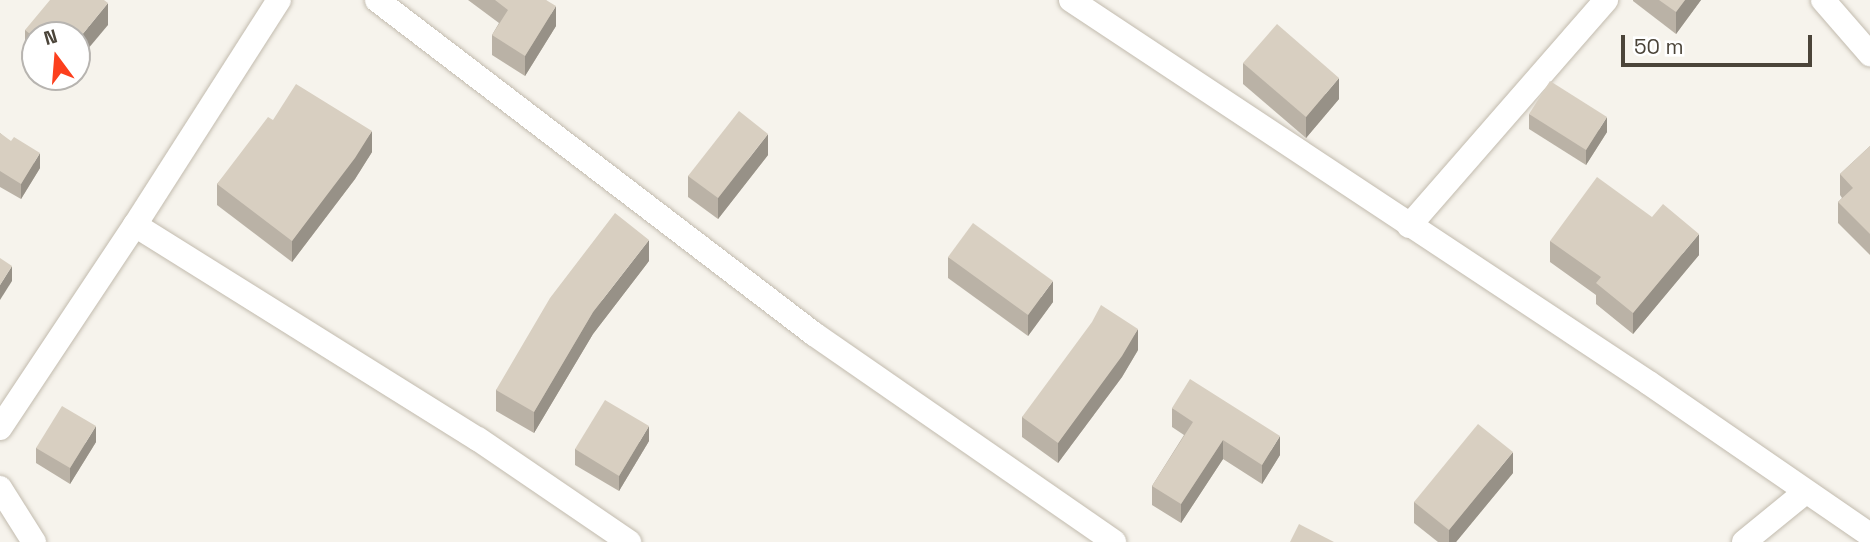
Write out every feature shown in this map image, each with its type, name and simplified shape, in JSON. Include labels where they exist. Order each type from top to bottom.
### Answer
[{"type":"street","points":[[0,427],[135,225],[279,0]]},
{"type":"street","points":[[377,0],[814,334],[1114,542]]},
{"type":"street","points":[[1071,0],[1649,383],[1804,493],[1870,535]]},
{"type":"street","points":[[1409,226],[1606,0]]},
{"type":"street","points":[[1823,0],[1870,54]]},
{"type":"street","points":[[135,225],[478,439],[629,542]]},
{"type":"street","points":[[0,488],[34,542]]},
{"type":"street","points":[[1744,542],[1804,493]]},
{"type":"building","points":[[50,0],[104,0],[108,3],[91,24],[91,21],[32,21]]},
{"type":"building","points":[[495,0],[546,0],[556,6],[525,56],[492,35],[508,10]]},
{"type":"building","points":[[1659,0],[1685,0],[1676,12]]},
{"type":"building","points":[[1277,24],[1339,78],[1306,117],[1243,63]]},
{"type":"building","points":[[1550,81],[1607,117],[1586,150],[1529,114]]},
{"type":"building","points":[[296,84],[372,131],[355,158],[292,241],[217,184],[268,117],[273,120]]},
{"type":"building","points":[[739,111],[768,134],[718,198],[688,176]]},
{"type":"building","points":[[0,133],[11,141],[14,137],[40,153],[21,184],[0,171]]},
{"type":"building","points":[[1870,146],[1870,234],[1838,202],[1853,188],[1840,174]]},
{"type":"building","points":[[1597,177],[1652,217],[1663,204],[1699,234],[1633,313],[1596,283],[1601,277],[1550,241]]},
{"type":"building","points":[[615,213],[649,240],[593,312],[534,412],[496,390],[550,298]]},
{"type":"building","points":[[973,223],[1053,281],[1028,315],[948,257]]},
{"type":"building","points":[[0,258],[12,266],[0,285]]},
{"type":"building","points":[[1101,305],[1138,329],[1122,356],[1058,443],[1022,417],[1092,322]]},
{"type":"building","points":[[1190,379],[1280,436],[1262,465],[1223,440],[1181,504],[1152,486],[1193,422],[1172,408]]},
{"type":"building","points":[[605,400],[649,426],[619,476],[575,449]]},
{"type":"building","points":[[62,406],[96,426],[70,468],[36,448]]},
{"type":"building","points":[[1478,424],[1513,452],[1449,530],[1414,502]]},
{"type":"building","points":[[1299,524],[1334,542],[1290,542]]}]
